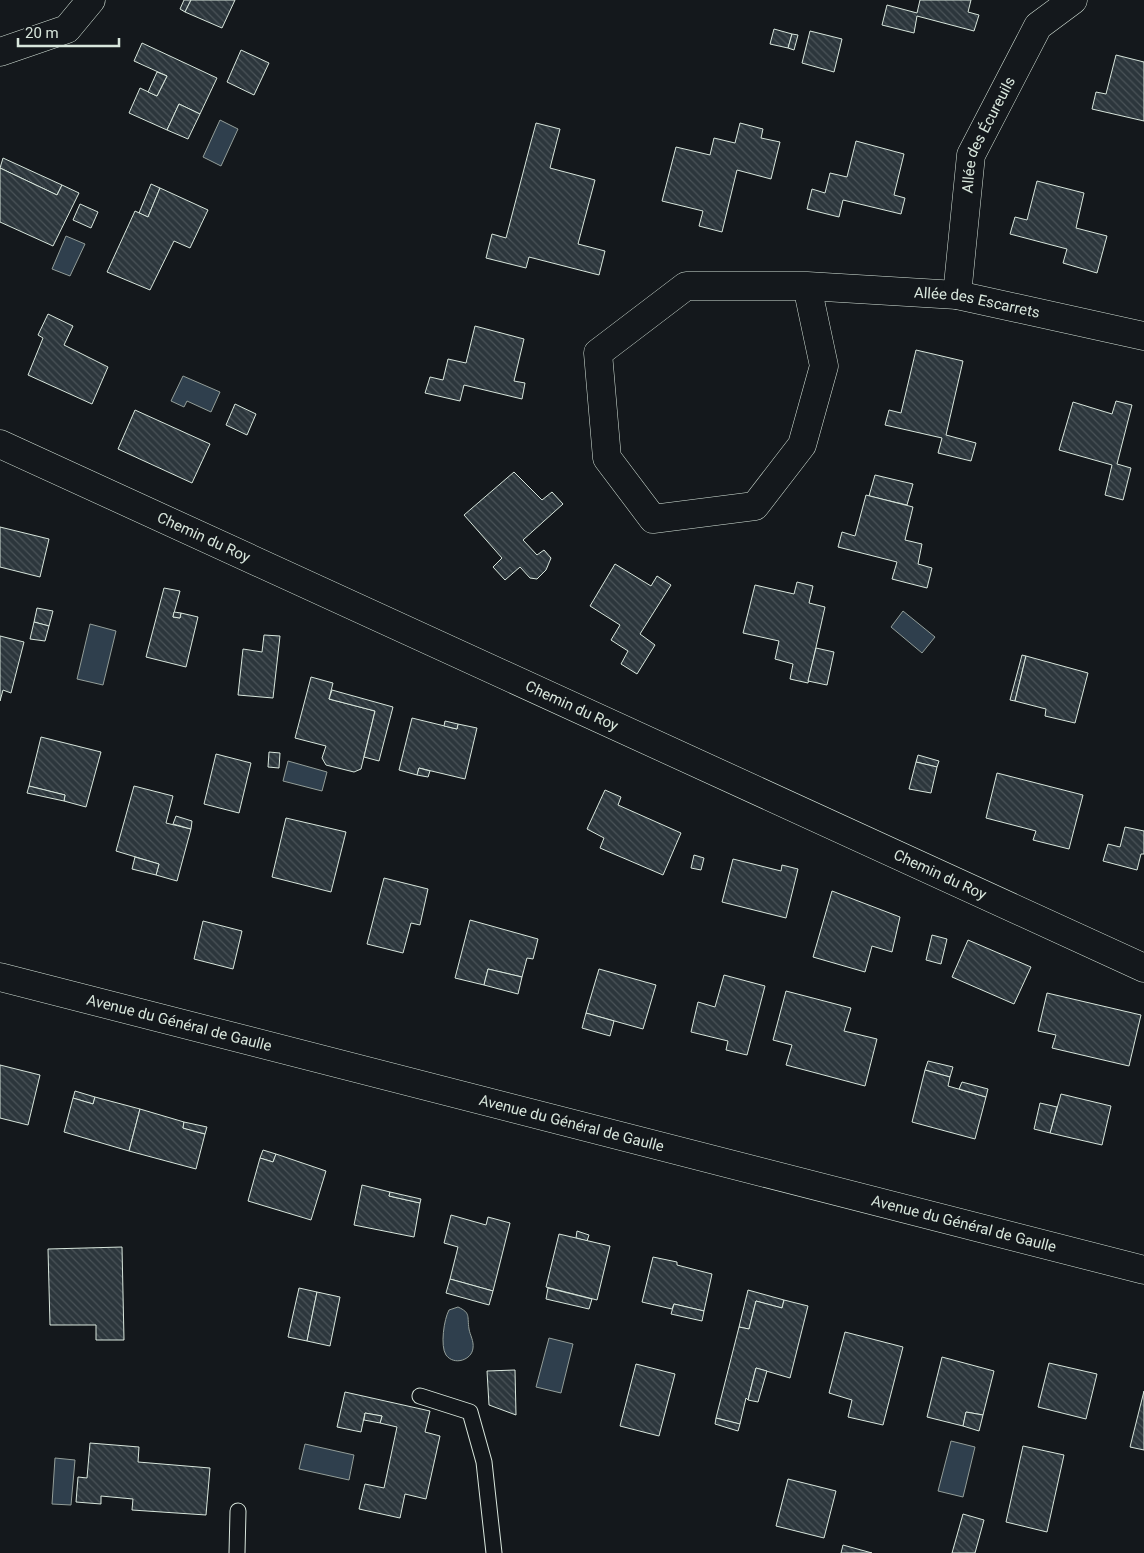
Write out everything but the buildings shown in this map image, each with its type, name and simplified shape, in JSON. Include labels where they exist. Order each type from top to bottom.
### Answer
[{"type":"street","points":[[0,52],[66,29],[91,0]]},
{"type":"street","name":"Allée des Écureuils","points":[[957,295],[971,155],[1038,26],[1073,0]]},
{"type":"street","name":"Allée des Escarrets","points":[[807,286],[824,366],[802,445],[755,506],[653,518],[607,458],[598,353],[686,286],[807,286],[957,295],[1144,336]]},
{"type":"street","name":"Chemin du Roy","points":[[0,444],[1144,968]]},
{"type":"street","name":"Avenue du Général de Gaulle","points":[[0,977],[1144,1270]]},
{"type":"lane","points":[[420,1396],[470,1412],[484,1462],[494,1553]]},
{"type":"lane","points":[[237,1553],[238,1511]]},
{"type":"water","points":[[220,120],[238,129],[221,166],[203,157]]},
{"type":"water","points":[[66,236],[85,244],[70,276],[52,269]]},
{"type":"water","points":[[183,376],[220,392],[211,412],[187,401],[184,407],[171,401]]},
{"type":"water","points":[[903,611],[935,637],[922,653],[891,627]]},
{"type":"water","points":[[90,624],[116,631],[103,685],[77,679]]},
{"type":"water","points":[[288,761],[327,772],[322,791],[283,781]]},
{"type":"water","points":[[458,1307],[468,1315],[473,1345],[469,1356],[458,1361],[446,1355],[443,1339],[447,1314],[449,1310]]},
{"type":"water","points":[[549,1338],[573,1344],[561,1393],[536,1387]]},
{"type":"water","points":[[951,1441],[975,1447],[963,1497],[938,1491]]},
{"type":"water","points":[[305,1444],[354,1455],[349,1480],[299,1469]]},
{"type":"water","points":[[55,1458],[75,1460],[71,1505],[52,1504]]}]
